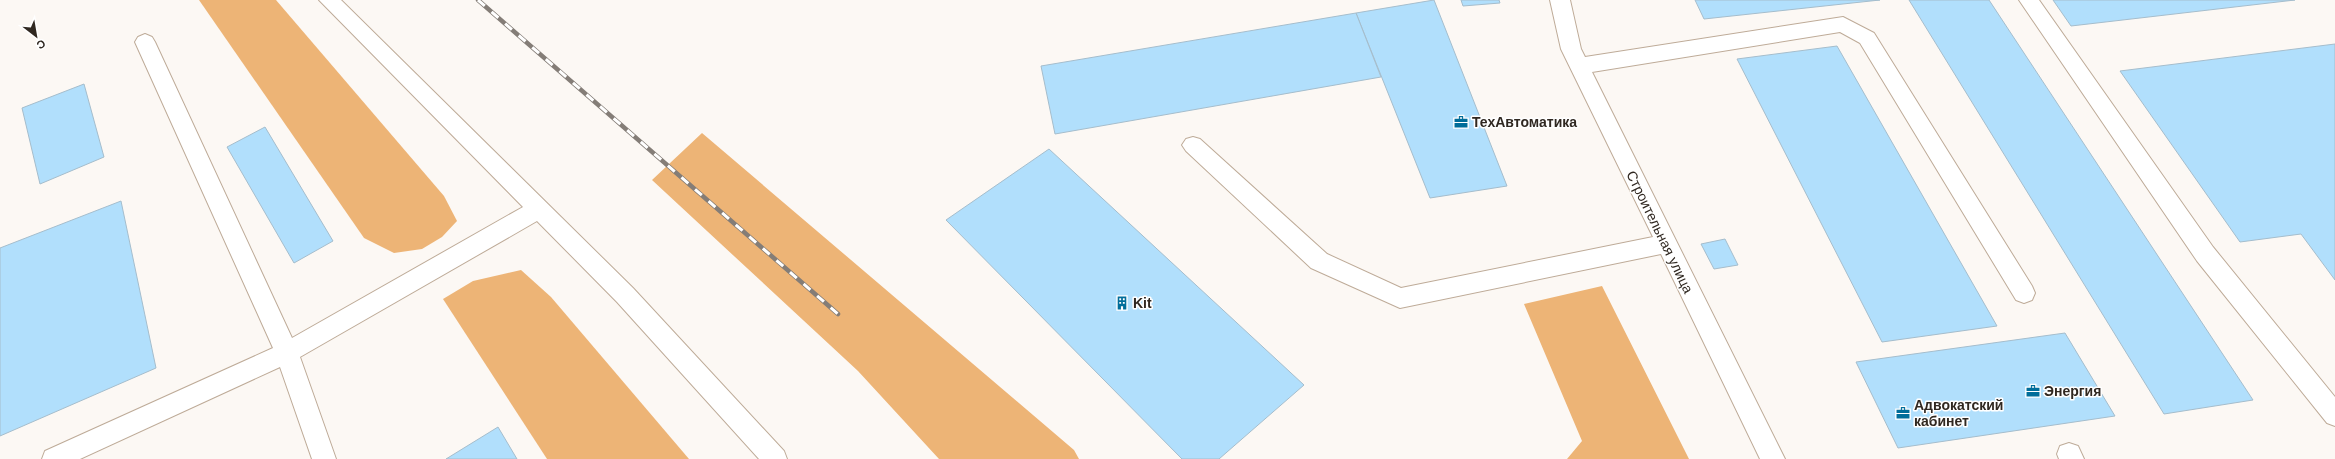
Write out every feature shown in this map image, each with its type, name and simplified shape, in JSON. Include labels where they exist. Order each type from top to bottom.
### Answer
[{"type":"street","points":[[329,0],[625,296],[776,459]]},
{"type":"street","name":"Строительная улица","points":[[1560,0],[1571,49],[1773,459]]},
{"type":"street","points":[[2029,0],[2205,254],[2335,415]]},
{"type":"street","points":[[1579,66],[1842,24],[1867,38],[2024,293]]},
{"type":"street","points":[[145,42],[287,353],[324,459]]},
{"type":"street","points":[[1193,144],[1319,261],[1400,298],[1666,244]]},
{"type":"street","points":[[54,459],[287,353],[539,209]]},
{"type":"shaded area","points":[[199,0],[276,0],[444,196],[457,221],[442,237],[422,249],[394,253],[364,238]]},
{"type":"shaded area","points":[[702,133],[1074,450],[1079,459],[939,459],[858,371],[652,180]]},
{"type":"shaded area","points":[[521,270],[551,297],[689,459],[547,459],[443,299],[473,281]]},
{"type":"shaded area","points":[[1602,286],[1689,459],[1567,459],[1582,441],[1524,304]]},
{"type":"building","points":[[1434,0],[1507,186],[1430,198],[1356,13]]},
{"type":"building","points":[[1461,0],[1499,0],[1500,3],[1463,6]]},
{"type":"building","points":[[1695,0],[1880,0],[1704,19]]},
{"type":"building","points":[[1909,0],[1989,0],[2253,400],[2164,414]]},
{"type":"building","points":[[2053,0],[2295,0],[2071,26]]},
{"type":"building","points":[[1356,13],[1381,77],[1055,134],[1041,66]]},
{"type":"building","points":[[2335,44],[2335,280],[2301,234],[2240,242],[2120,71]]},
{"type":"building","points":[[1837,46],[1997,326],[1882,342],[1737,59]]},
{"type":"building","points":[[84,84],[104,157],[40,184],[22,108]]},
{"type":"building","points":[[265,127],[333,241],[294,263],[227,147]]},
{"type":"building","name":"Kit","points":[[1049,149],[1304,385],[1219,459],[1182,459],[946,220]]},
{"type":"building","points":[[121,201],[156,368],[0,436],[0,248]]},
{"type":"building","points":[[1725,239],[1738,265],[1714,269],[1701,244]]},
{"type":"building","points":[[2065,333],[2115,416],[1898,448],[1856,362]]},
{"type":"building","points":[[498,427],[517,459],[446,459]]},
{"type":"railway","points":[[478,0],[838,314]]},
{"type":"place","name":"ТехАвтоматика","points":[[1461,122]]},
{"type":"place","name":"Kit","points":[[1122,303]]},
{"type":"place","name":"Энергия","points":[[2033,391]]},
{"type":"place","name":"Адвокатский кабинет","points":[[1903,413]]}]
